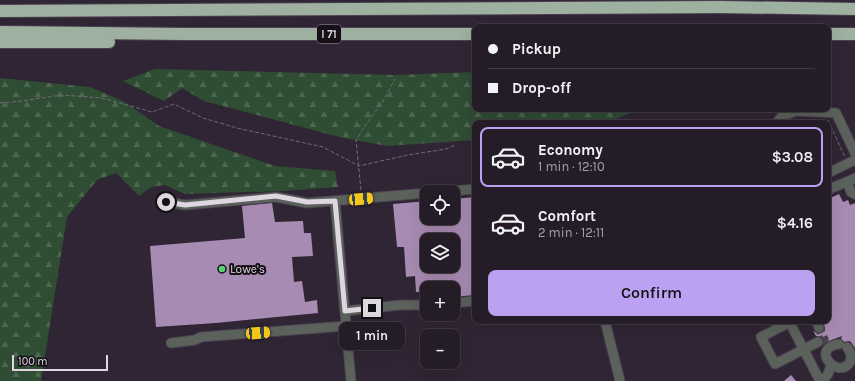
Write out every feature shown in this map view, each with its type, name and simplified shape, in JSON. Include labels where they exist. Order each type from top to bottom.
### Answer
[{"type":"highway","points":[[721,7],[756,0]]},
{"type":"highway","name":"I 71","points":[[0,10],[721,7],[855,9]]},
{"type":"highway","name":"I 71","points":[[0,32],[184,34],[472,34]]},
{"type":"highway","points":[[0,42],[148,41],[184,34]]},
{"type":"highway","points":[[831,34],[855,34]]},
{"type":"lane","points":[[779,120],[782,116],[793,112]]},
{"type":"lane","points":[[816,112],[836,113],[855,153]]},
{"type":"lane","points":[[831,172],[852,162]]},
{"type":"lane","points":[[831,188],[851,180],[851,192],[855,194]]},
{"type":"lane","points":[[460,190],[472,189]]},
{"type":"lane","points":[[166,202],[185,205],[276,196],[307,202],[420,194]]},
{"type":"lane","points":[[335,201],[351,381]]},
{"type":"lane","points":[[460,303],[472,302]]},
{"type":"lane","points":[[345,311],[400,304],[420,304]]},
{"type":"lane","points":[[606,324],[620,381]]},
{"type":"lane","points":[[785,324],[761,337],[775,364],[805,350],[818,342]]},
{"type":"lane","points":[[792,324],[821,381],[828,374],[831,366]]},
{"type":"lane","points":[[171,343],[195,340],[201,337],[346,326]]},
{"type":"lane","points":[[833,345],[843,346],[850,352],[851,356],[849,364],[838,369],[831,366],[826,359],[827,351],[830,347],[833,345]]},
{"type":"path","points":[[361,199],[356,141],[362,130],[382,103],[395,79]]},
{"type":"path","points":[[0,103],[62,95],[102,98],[152,112],[174,104],[203,118],[230,126],[323,147],[359,166],[408,155],[446,149],[455,145]]},
{"type":"path","points":[[831,125],[852,162]]},
{"type":"green space","points":[[155,69],[396,75],[472,72],[472,112],[633,112],[613,120],[472,120],[472,140],[387,146],[339,137],[204,101],[182,88],[164,101],[123,81]]},
{"type":"green space","points":[[0,78],[90,87],[123,101],[159,126],[275,166],[335,171],[338,187],[284,191],[185,194],[165,185],[151,187],[139,196],[116,173],[97,180],[67,217],[41,381],[0,381]]},
{"type":"building","points":[[839,194],[843,202],[848,200],[850,205],[855,203],[855,348],[850,341],[844,342],[841,339],[842,336],[823,344],[823,339],[816,336],[813,331],[818,334],[822,333],[825,328],[824,324],[831,324],[831,198]]},
{"type":"building","points":[[472,197],[472,295],[460,296],[460,281],[420,281],[419,298],[419,292],[416,292],[415,276],[406,277],[404,247],[397,247],[393,204],[420,202],[420,225],[460,225],[460,198]]},
{"type":"building","name":"Lowe's","points":[[272,203],[275,222],[303,221],[304,233],[311,233],[313,256],[292,257],[294,282],[302,281],[305,302],[317,300],[318,313],[156,327],[150,246],[245,238],[242,206]]},
{"type":"building","points":[[791,375],[796,381],[784,381]]},
{"type":"tunnel","points":[[818,342],[824,339],[819,328]]},
{"type":"place","name":"Lowe's","points":[[222,269]]},
{"type":"route","points":[[166,202],[185,205],[276,196],[307,202],[335,201],[345,311],[372,308]]}]
